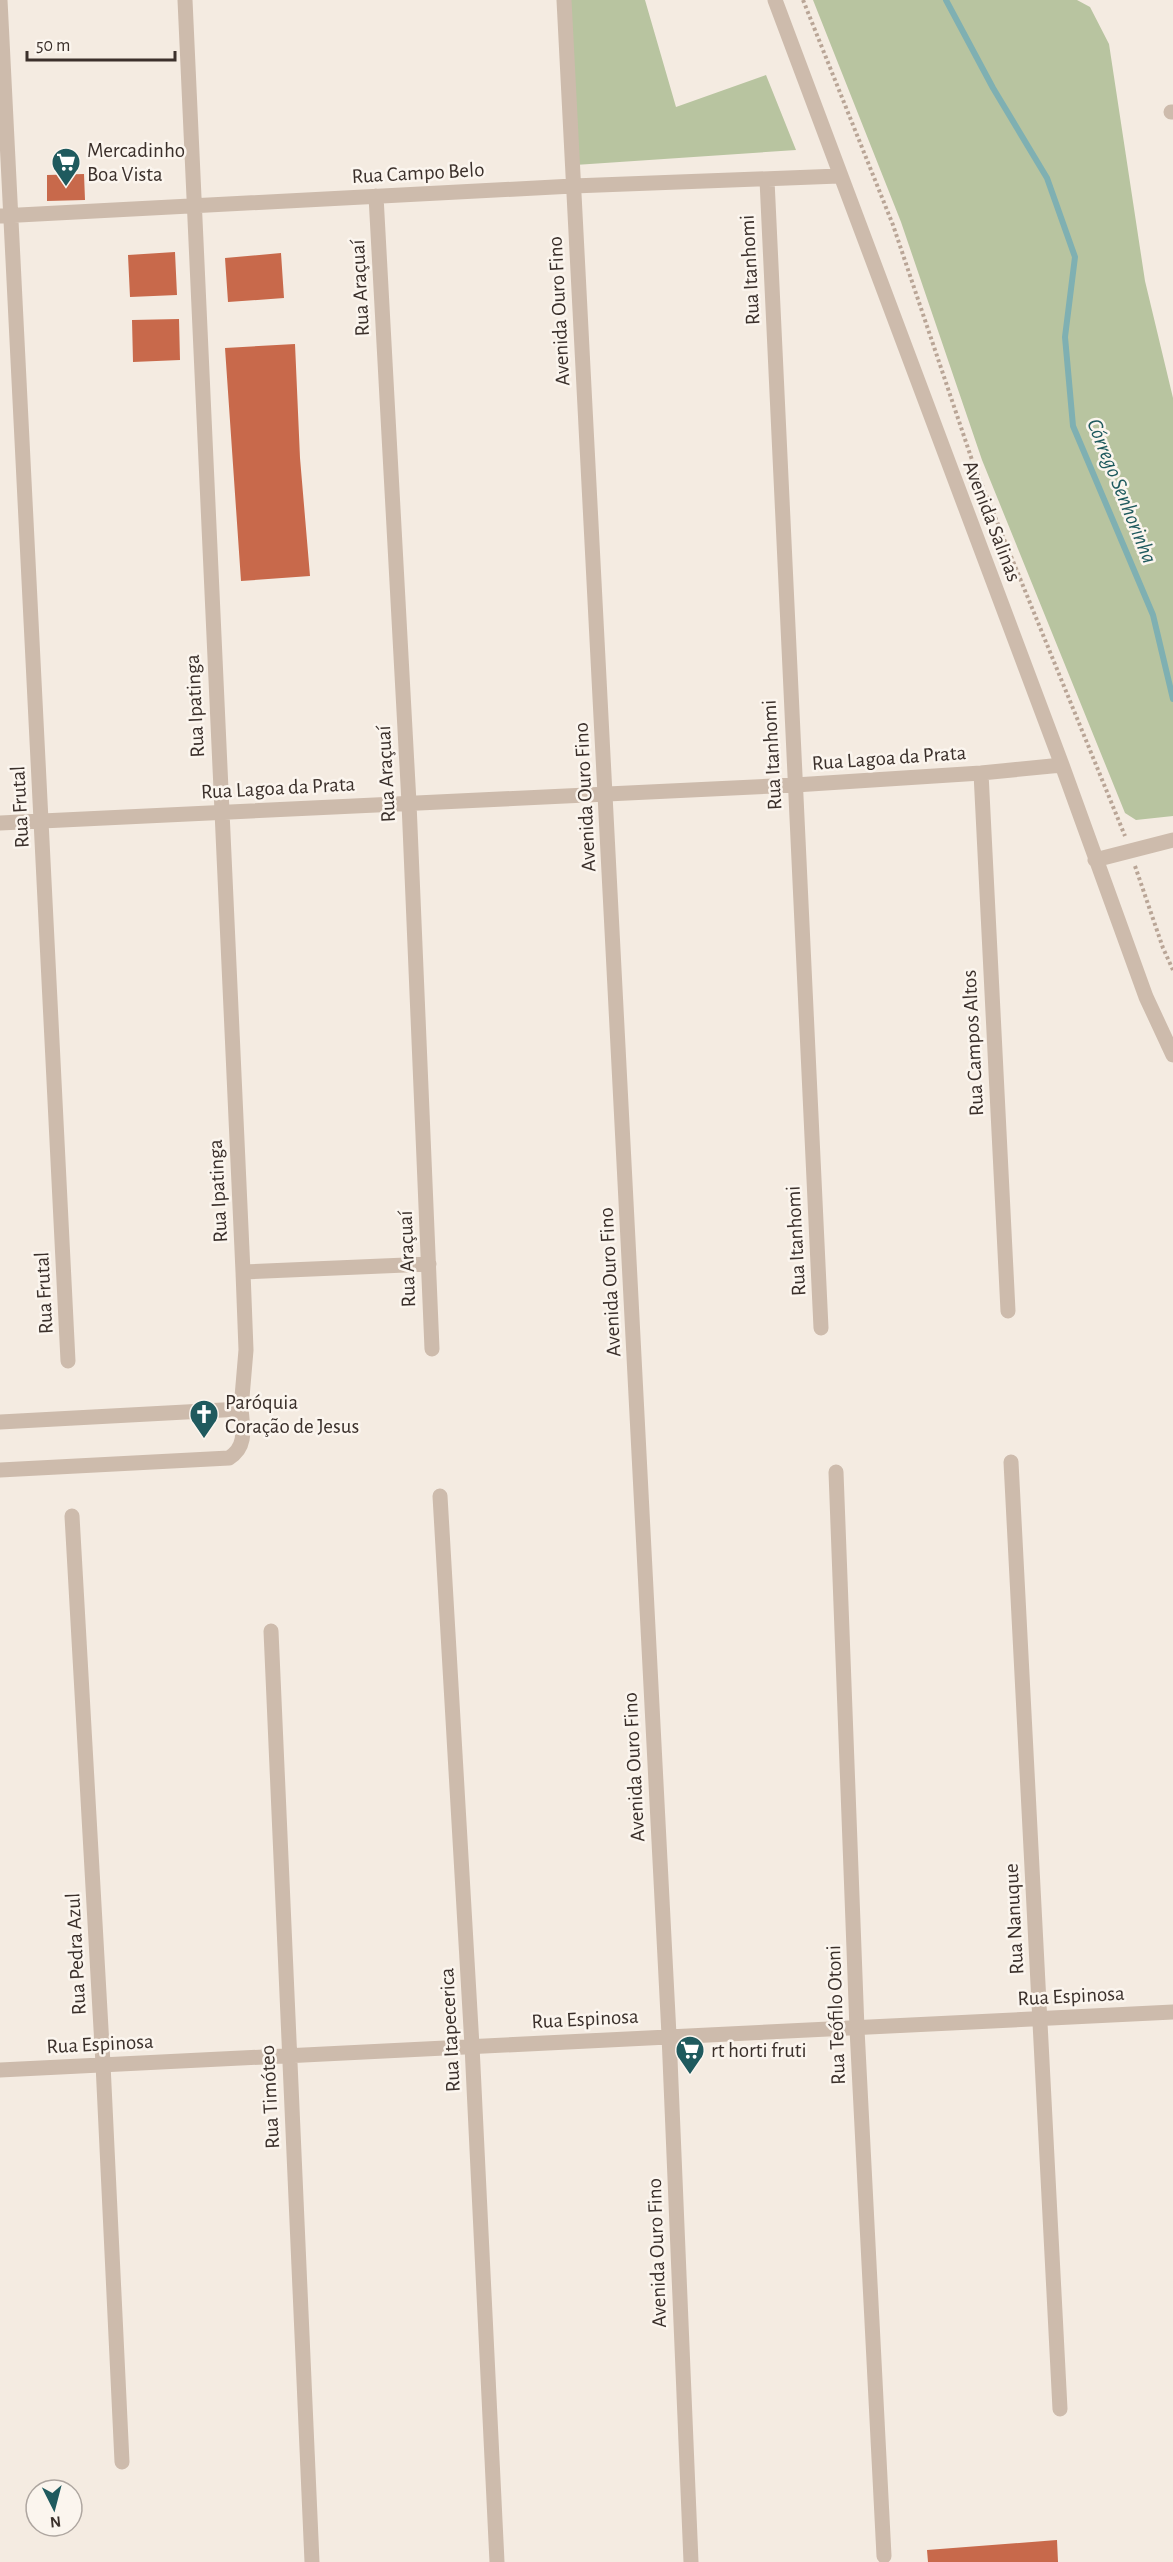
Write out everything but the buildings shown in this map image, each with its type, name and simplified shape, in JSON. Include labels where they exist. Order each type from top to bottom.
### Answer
[{"type":"street","name":"Rua Frutal","points":[[0,0],[5,215],[42,821],[68,1360]]},
{"type":"street","name":"Rua Ipatinga","points":[[0,1470],[229,1458],[238,1452],[243,1443],[241,1409],[246,1350],[243,1272],[185,0]]},
{"type":"street","name":"Avenida Ouro Fino","points":[[564,0],[669,2035],[691,2562]]},
{"type":"street","name":"Avenida Salinas","points":[[775,0],[839,176],[1062,765],[1146,997],[1173,1055]]},
{"type":"street","name":"Rua Campo Belo","points":[[5,215],[573,186],[839,176]]},
{"type":"street","name":"Rua Itanhomi","points":[[767,180],[821,1328]]},
{"type":"street","name":"Rua Araçuaí","points":[[376,196],[409,803],[432,1349]]},
{"type":"street","name":"Rua Lagoa da Prata","points":[[0,823],[795,785],[981,773],[1062,765]]},
{"type":"street","name":"Rua Campos Altos","points":[[981,773],[1008,1311]]},
{"type":"street","points":[[1095,860],[1130,849],[1173,840]]},
{"type":"street","points":[[243,1272],[429,1264]]},
{"type":"street","points":[[0,1422],[241,1409]]},
{"type":"street","name":"Rua Nanuque","points":[[1011,1462],[1060,2409]]},
{"type":"street","name":"Rua Teófilo Otoni","points":[[836,1472],[857,2029],[884,2556]]},
{"type":"street","name":"Rua Itapecerica","points":[[440,1496],[472,2046],[497,2562]]},
{"type":"street","name":"Rua Pedra Azul","points":[[72,1516],[104,2064],[122,2462]]},
{"type":"street","name":"Rua Timóteo","points":[[271,1631],[312,2562]]},
{"type":"street","name":"Rua Espinosa","points":[[0,2070],[669,2035],[857,2029],[1173,2012]]},
{"type":"path","points":[[803,0],[892,225],[973,463],[1130,849],[1163,948],[1173,970]]},
{"type":"green space","points":[[567,0],[645,0],[676,107],[766,75],[796,150],[575,165]]},
{"type":"green space","points":[[813,0],[1077,0],[1090,7],[1109,44],[1145,281],[1173,398],[1173,816],[1136,820],[1125,813],[982,460],[901,222]]},
{"type":"waterway","name":"Córrego Senhorinha","points":[[946,0],[993,88],[1047,178],[1075,257],[1065,337],[1073,426],[1153,615],[1173,699]]},
{"type":"place","name":"Mercadinho Boa Vista","points":[[66,188]]},
{"type":"place","name":"Paróquia Coração de Jesus","points":[[204,1440]]},
{"type":"place","name":"rt horti fruti","points":[[690,2076]]}]
